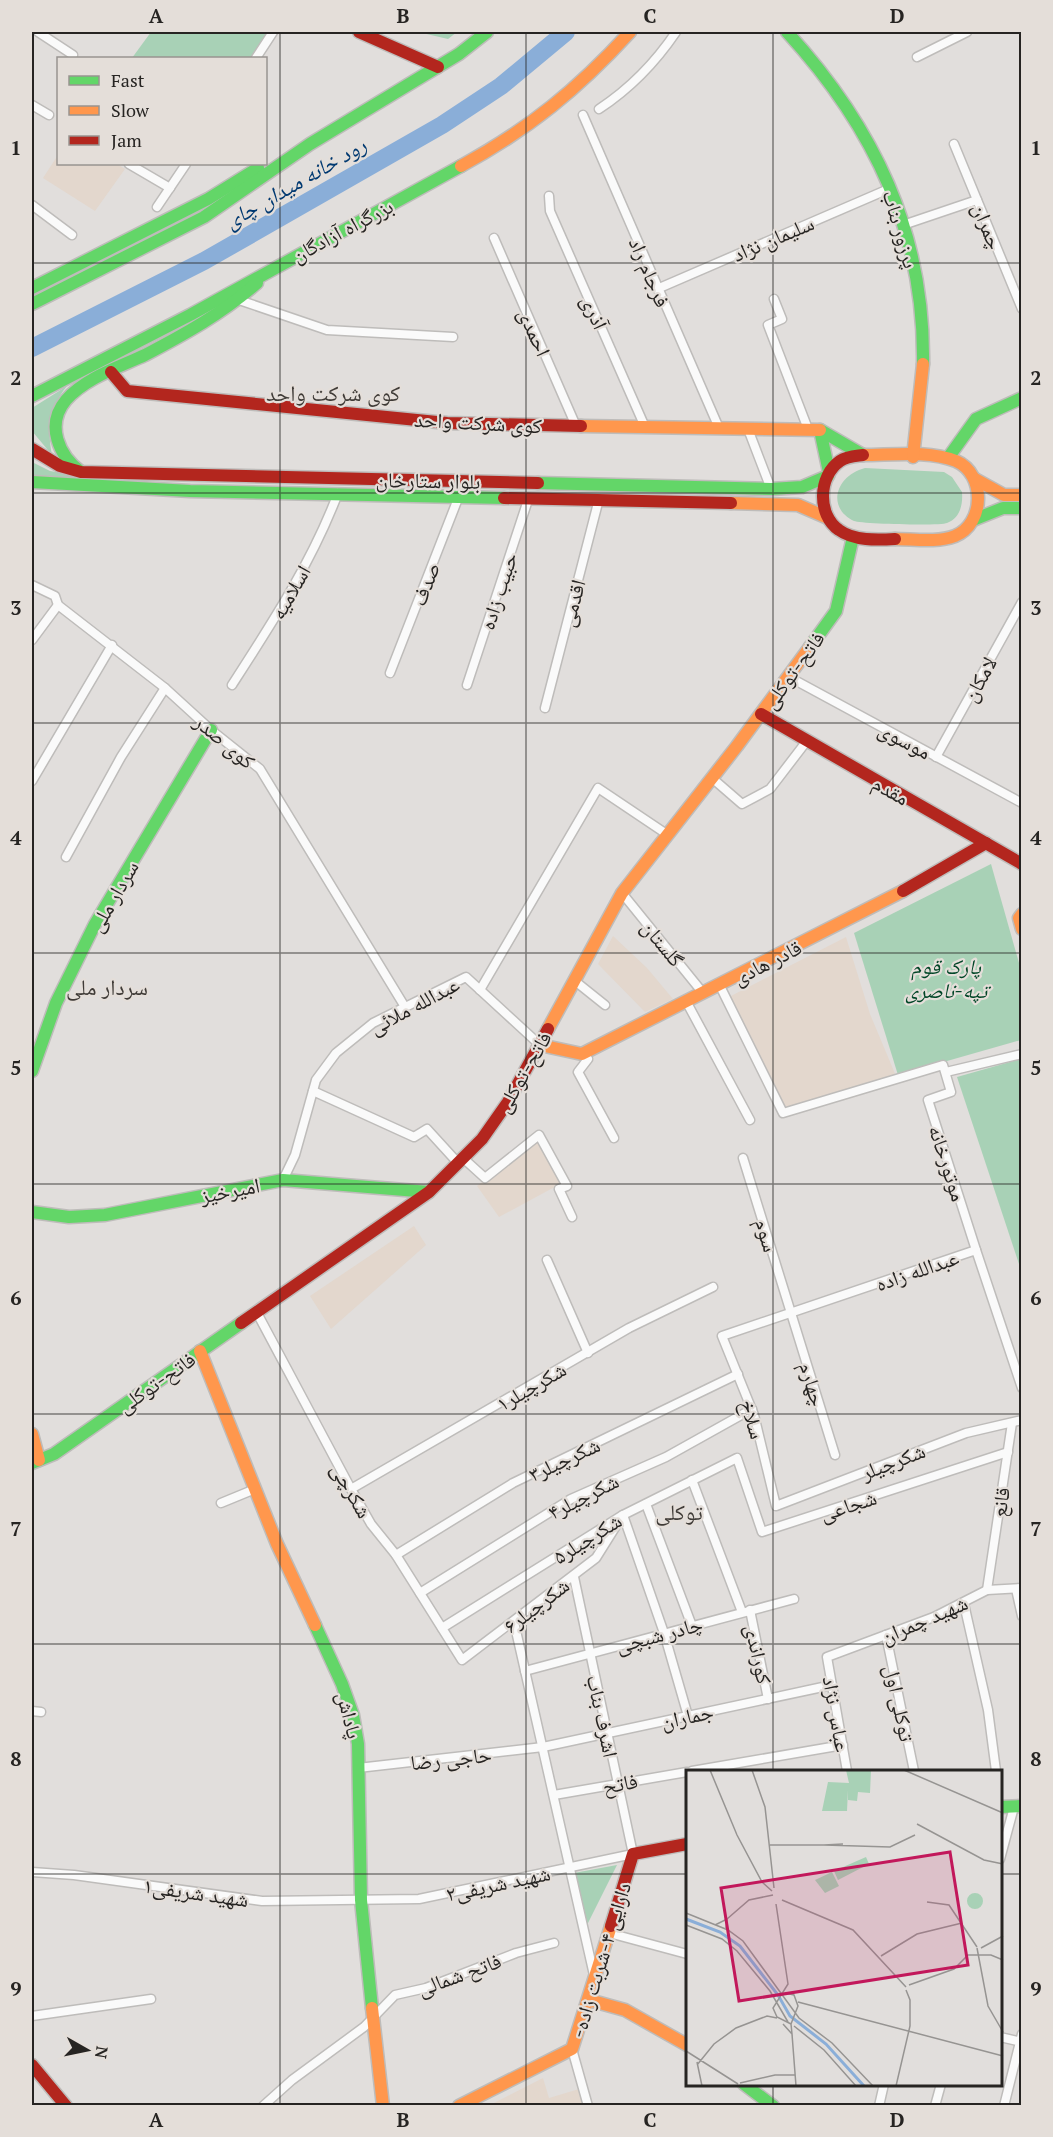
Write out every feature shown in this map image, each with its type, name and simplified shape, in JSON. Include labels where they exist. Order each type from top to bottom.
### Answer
[{"type":"main road","points":[[358,32],[438,67]]},
{"type":"main road","points":[[32,304],[204,217],[310,144],[459,54],[486,32]]},
{"type":"main road","name":"بزرگراه آزادگان","points":[[32,396],[190,315],[275,266],[485,153],[538,119],[591,74],[630,32]]},
{"type":"main road","name":"پرزور بناب","points":[[787,32],[824,72],[861,126],[891,188],[903,225],[920,298],[923,353],[913,457]]},
{"type":"main road","points":[[267,163],[310,144]]},
{"type":"main road","points":[[32,288],[208,199],[263,165]]},
{"type":"main road","points":[[81,472],[64,457],[57,438],[57,416],[66,400],[111,372],[202,326],[239,300],[275,266]]},
{"type":"main road","name":"کوی شرکت واحد","points":[[111,372],[127,391],[447,423],[814,430]]},
{"type":"main road","points":[[948,458],[976,419],[1022,399]]},
{"type":"main road","points":[[814,430],[863,455],[948,458],[964,466],[975,479],[1004,495],[1022,495]]},
{"type":"main road","points":[[814,430],[828,474],[822,495],[828,518]]},
{"type":"main road","name":"بلوار ستارخان","points":[[32,449],[60,466],[81,472],[771,489],[802,488],[828,474],[842,459],[863,455]]},
{"type":"main road","points":[[854,537],[946,539],[962,533],[973,520],[979,499],[975,479]]},
{"type":"main road","name":"بلوار ستارخان","points":[[32,482],[190,491],[460,495],[798,505],[828,518],[839,530],[854,537]]},
{"type":"main road","points":[[973,520],[1003,508],[1022,508]]},
{"type":"main road","name":"فاتح-توکلی","points":[[35,1462],[54,1454],[429,1192],[482,1138],[508,1102],[622,893],[761,714],[836,611],[854,537]]},
{"type":"main road","name":"مقدم","points":[[761,714],[806,742],[1022,864]]},
{"type":"main road","name":"سردار ملی","points":[[32,1071],[56,1003],[95,924],[211,730]]},
{"type":"main road","name":"قادر هادی","points":[[582,1054],[947,870],[986,843]]},
{"type":"main road","points":[[1022,914],[1019,918],[1022,929]]},
{"type":"main road","points":[[540,1045],[582,1054]]},
{"type":"main road","name":"امیرخیز","points":[[32,1212],[69,1218],[105,1215],[283,1180],[429,1192]]},
{"type":"main road","name":"پاداش","points":[[201,1351],[277,1544],[342,1684],[353,1715],[358,1768],[361,1900],[383,2106]]},
{"type":"main road","points":[[32,1434],[35,1462]]},
{"type":"main road","points":[[633,1854],[686,1844]]},
{"type":"main road","name":"-دارایی ۴-شربت زاده","points":[[459,2106],[572,2049],[633,1854]]},
{"type":"main road","points":[[589,2000],[625,2010],[686,2044]]},
{"type":"main road","points":[[32,2065],[66,2106]]},
{"type":"main road","points":[[745,2086],[773,2106]]},
{"type":"street","points":[[38,32],[73,55]]},
{"type":"street","points":[[256,57],[273,32]]},
{"type":"street","points":[[599,109],[640,77],[661,54],[676,32]]},
{"type":"street","points":[[917,57],[968,32]]},
{"type":"street","points":[[32,105],[48,115]]},
{"type":"street","name":"فرجام راد","points":[[583,115],[719,428]]},
{"type":"street","name":"چمران","points":[[954,144],[1022,309]]},
{"type":"street","points":[[131,165],[170,188]]},
{"type":"street","points":[[157,207],[185,165]]},
{"type":"street","name":"سلیمان نژاد","points":[[657,289],[891,188]]},
{"type":"street","name":"آذری","points":[[549,196],[550,211],[645,427]]},
{"type":"street","points":[[903,225],[977,200]]},
{"type":"street","points":[[32,205],[72,235]]},
{"type":"street","name":"احمدی","points":[[494,238],[576,426]]},
{"type":"street","points":[[774,299],[782,319],[768,325],[814,430]]},
{"type":"street","points":[[239,300],[327,330],[453,337]]},
{"type":"street","points":[[748,429],[771,489]]},
{"type":"street","name":"اسلامیه","points":[[232,685],[287,601],[324,530],[339,494]]},
{"type":"street","name":"صدف","points":[[390,673],[460,495]]},
{"type":"street","name":"حبیب زاده","points":[[467,685],[529,497]]},
{"type":"street","name":"اقدمی","points":[[545,708],[599,499]]},
{"type":"street","name":"کوی صدر","points":[[32,585],[55,596],[58,605],[165,688],[211,730],[260,769],[405,1007]]},
{"type":"street","name":"لامکان","points":[[936,757],[1022,602]]},
{"type":"street","points":[[32,640],[58,605]]},
{"type":"street","points":[[32,781],[111,645]]},
{"type":"street","name":"موسوی","points":[[789,677],[1022,803]]},
{"type":"street","points":[[66,856],[121,757],[165,688]]},
{"type":"street","points":[[712,778],[742,804],[770,789],[806,742]]},
{"type":"street","points":[[480,990],[598,788],[668,835]]},
{"type":"street","name":"گلستان","points":[[622,893],[703,993]]},
{"type":"street","name":"عبدالله ملائی","points":[[283,1180],[295,1155],[315,1080],[336,1053],[373,1023],[466,977],[540,1045]]},
{"type":"street","points":[[575,981],[605,1005]]},
{"type":"street","points":[[720,986],[783,1113],[943,1065],[946,1072],[1022,1054]]},
{"type":"street","points":[[686,1001],[750,1120]]},
{"type":"street","points":[[582,1054],[588,1059],[578,1072],[614,1137]]},
{"type":"street","name":"موتورخانه","points":[[946,1072],[951,1092],[928,1100],[976,1250]]},
{"type":"street","points":[[313,1090],[414,1137],[427,1129],[485,1178],[539,1135],[567,1186],[559,1189],[573,1217]]},
{"type":"street","name":"سوم","points":[[743,1158],[791,1313]]},
{"type":"street","name":"عبدالله زاده","points":[[722,1336],[976,1250],[1022,1388]]},
{"type":"street","points":[[547,1260],[588,1353]]},
{"type":"street","name":"شکرچیلر۱","points":[[351,1489],[629,1328],[713,1287]]},
{"type":"street","name":"شکرچی","points":[[256,1311],[371,1524],[396,1555],[462,1660]]},
{"type":"street","name":"چهارم","points":[[791,1313],[835,1455]]},
{"type":"street","name":"سلاخ","points":[[722,1336],[752,1408],[776,1506]]},
{"type":"street","name":"شکرچیلر۳","points":[[396,1555],[513,1483],[738,1374]]},
{"type":"street","name":"شکرچیلر۴","points":[[420,1593],[571,1499],[666,1456],[752,1408]]},
{"type":"street","points":[[1012,1423],[1022,1420]]},
{"type":"street","name":"شکرچیلر","points":[[776,1506],[966,1433],[1012,1423]]},
{"type":"street","name":"قانع","points":[[987,1590],[1012,1423]]},
{"type":"street","name":"شجاعی","points":[[737,1458],[762,1533],[1008,1452]]},
{"type":"street","name":"شکرچیلر۵","points":[[442,1628],[623,1515],[737,1458]]},
{"type":"street","name":"کوراندی","points":[[692,1480],[746,1611],[768,1699]]},
{"type":"street","points":[[221,1503],[255,1489]]},
{"type":"street","points":[[646,1504],[692,1626]]},
{"type":"street","points":[[623,1515],[664,1633],[688,1716]]},
{"type":"street","name":"شکرچیلر۶","points":[[462,1660],[596,1558],[623,1515]]},
{"type":"street","name":"اشرف بناب","points":[[574,1577],[633,1854]]},
{"type":"street","points":[[1018,1588],[1022,1616]]},
{"type":"street","name":"شهید چمران","points":[[827,1657],[964,1604],[987,1590],[1018,1588]]},
{"type":"street","name":"چادر شبچی","points":[[525,1671],[794,1599]]},
{"type":"street","points":[[964,1604],[988,1710],[996,1770]]},
{"type":"street","points":[[514,1622],[595,1979]]},
{"type":"street","name":"توکلی اول","points":[[886,1635],[915,1770]]},
{"type":"street","name":"عباس نژاد","points":[[827,1657],[847,1770]]},
{"type":"street","name":"جماران","points":[[543,1747],[832,1685]]},
{"type":"street","points":[[698,1770],[843,1745]]},
{"type":"street","name":"حاجی رضا","points":[[358,1768],[543,1747]]},
{"type":"street","name":"فاتح","points":[[554,1795],[686,1772]]},
{"type":"street","points":[[1002,1846],[1008,1806]]},
{"type":"street","name":"شهید شریفی۲","points":[[361,1900],[419,1899],[633,1854]]},
{"type":"street","name":"شهید شریفی۱","points":[[32,1872],[74,1875],[262,1901],[361,1900]]},
{"type":"street","points":[[609,1933],[686,1954]]},
{"type":"street","name":"فاتح شمالی","points":[[263,2106],[373,2019],[395,1995],[426,1988],[516,1953],[554,1943]]},
{"type":"street","points":[[32,2016],[152,1999]]},
{"type":"street","points":[[1002,2037],[1021,2039],[1004,2106]]},
{"type":"street","points":[[572,2049],[588,2106]]},
{"type":"street","points":[[879,2106],[884,2086]]},
{"type":"street","points":[[935,2106],[941,2086]]},
{"type":"shaded area","points":[[57,157],[57,165],[119,165],[125,169],[95,211],[43,178]]},
{"type":"shaded area","points":[[613,936],[647,968],[673,999],[645,1012],[598,964]]},
{"type":"shaded area","points":[[846,937],[870,1014],[896,1076],[784,1109],[727,998]]},
{"type":"shaded area","points":[[536,1140],[562,1183],[499,1217],[477,1186]]},
{"type":"shaded area","points":[[414,1226],[426,1245],[331,1329],[310,1296]]},
{"type":"shaded area","points":[[543,2078],[549,2098],[579,2089],[583,2105],[488,2106]]},
{"type":"green space","points":[[151,32],[270,32],[252,57],[133,57]]},
{"type":"green space","points":[[418,32],[457,32],[448,39]]},
{"type":"green space","points":[[67,386],[56,402],[51,419],[52,455],[32,431],[32,408]]},
{"type":"green space","points":[[32,462],[50,471],[90,478],[90,482],[32,476]]},
{"type":"green space","points":[[865,468],[944,472],[952,477],[962,492],[960,510],[955,518],[942,524],[885,524],[854,521],[840,508],[837,500],[838,492],[847,477]]},
{"type":"green space","name":"پارک قوم تپه-ناصری","points":[[991,864],[1021,970],[1021,1040],[898,1075],[854,933]]},
{"type":"green space","points":[[1022,1059],[1021,1270],[957,1077]]},
{"type":"green space","points":[[617,1865],[587,1925],[574,1873]]},
{"type":"waterway","name":"رود خانه میدان چای","points":[[32,348],[204,261],[442,125],[501,86],[566,32]]},
{"type":"traffic: fast","points":[[32,304],[204,217],[310,144],[459,54],[487,32]]},
{"type":"traffic: fast","points":[[787,32],[818,68],[845,106],[869,144],[888,184],[904,226],[915,270],[921,316],[923,364]]},
{"type":"traffic: fast","points":[[32,396],[190,315],[461,166]]},
{"type":"traffic: fast","points":[[32,288],[208,199],[258,168]]},
{"type":"traffic: fast","points":[[81,472],[66,458],[57,439],[56,420],[66,400],[92,379],[145,355],[203,322],[231,304],[257,283]]},
{"type":"traffic: fast","points":[[948,458],[976,419],[1022,398]]},
{"type":"traffic: fast","points":[[829,472],[820,430],[863,455]]},
{"type":"traffic: fast","points":[[538,483],[771,489],[802,487],[828,476]]},
{"type":"traffic: fast","points":[[32,482],[190,491],[504,498]]},
{"type":"traffic: fast","points":[[973,520],[1003,508],[1022,508]]},
{"type":"traffic: fast","points":[[810,647],[836,611],[853,537]]},
{"type":"traffic: fast","points":[[32,1071],[56,1003],[95,924],[211,730]]},
{"type":"traffic: fast","points":[[32,1212],[69,1217],[105,1215],[283,1180],[429,1192]]},
{"type":"traffic: fast","points":[[32,1463],[54,1454],[241,1323]]},
{"type":"traffic: fast","points":[[315,1625],[342,1684],[353,1715],[358,1744],[361,1900],[372,2008]]},
{"type":"traffic: fast","points":[[1002,1807],[1022,1806]]},
{"type":"traffic: fast","points":[[747,2086],[773,2106]]},
{"type":"traffic: slow","points":[[461,166],[486,152],[552,107],[611,53],[630,32]]},
{"type":"traffic: slow","points":[[913,457],[923,364]]},
{"type":"traffic: slow","points":[[581,426],[820,430]]},
{"type":"traffic: slow","points":[[863,455],[934,455],[956,461],[966,467],[977,487],[976,510],[965,530],[955,536],[941,539],[895,539]]},
{"type":"traffic: slow","points":[[975,479],[1004,495],[1022,495]]},
{"type":"traffic: slow","points":[[731,503],[798,505],[828,518]]},
{"type":"traffic: slow","points":[[548,1029],[622,893],[737,746],[810,647]]},
{"type":"traffic: slow","points":[[540,1045],[582,1054],[903,891]]},
{"type":"traffic: slow","points":[[1022,914],[1019,918],[1022,929]]},
{"type":"traffic: slow","points":[[200,1351],[277,1544],[315,1625]]},
{"type":"traffic: slow","points":[[32,1434],[39,1460]]},
{"type":"traffic: slow","points":[[459,2106],[572,2049],[611,1926]]},
{"type":"traffic: slow","points":[[589,2000],[625,2010],[686,2044]]},
{"type":"traffic: slow","points":[[372,2008],[383,2106]]},
{"type":"traffic: jam","points":[[359,32],[438,67]]},
{"type":"traffic: jam","points":[[111,372],[127,391],[447,423],[581,426]]},
{"type":"traffic: jam","points":[[32,449],[60,466],[81,472],[538,483]]},
{"type":"traffic: jam","points":[[863,455],[843,459],[827,476],[823,496],[827,515],[832,523],[845,534],[859,538],[895,539]]},
{"type":"traffic: jam","points":[[504,498],[731,503]]},
{"type":"traffic: jam","points":[[761,714],[1022,864]]},
{"type":"traffic: jam","points":[[903,891],[986,843]]},
{"type":"traffic: jam","points":[[241,1323],[429,1192],[482,1139],[508,1102],[548,1029]]},
{"type":"traffic: jam","points":[[611,1926],[633,1854],[686,1844]]},
{"type":"traffic: jam","points":[[32,2065],[66,2106]]},
{"type":"district","name":"کوی شرکت واحد","points":[[333,392]]},
{"type":"district","name":"سردار ملی","points":[[107,986]]},
{"type":"district","name":"توکلی","points":[[679,1511]]}]
